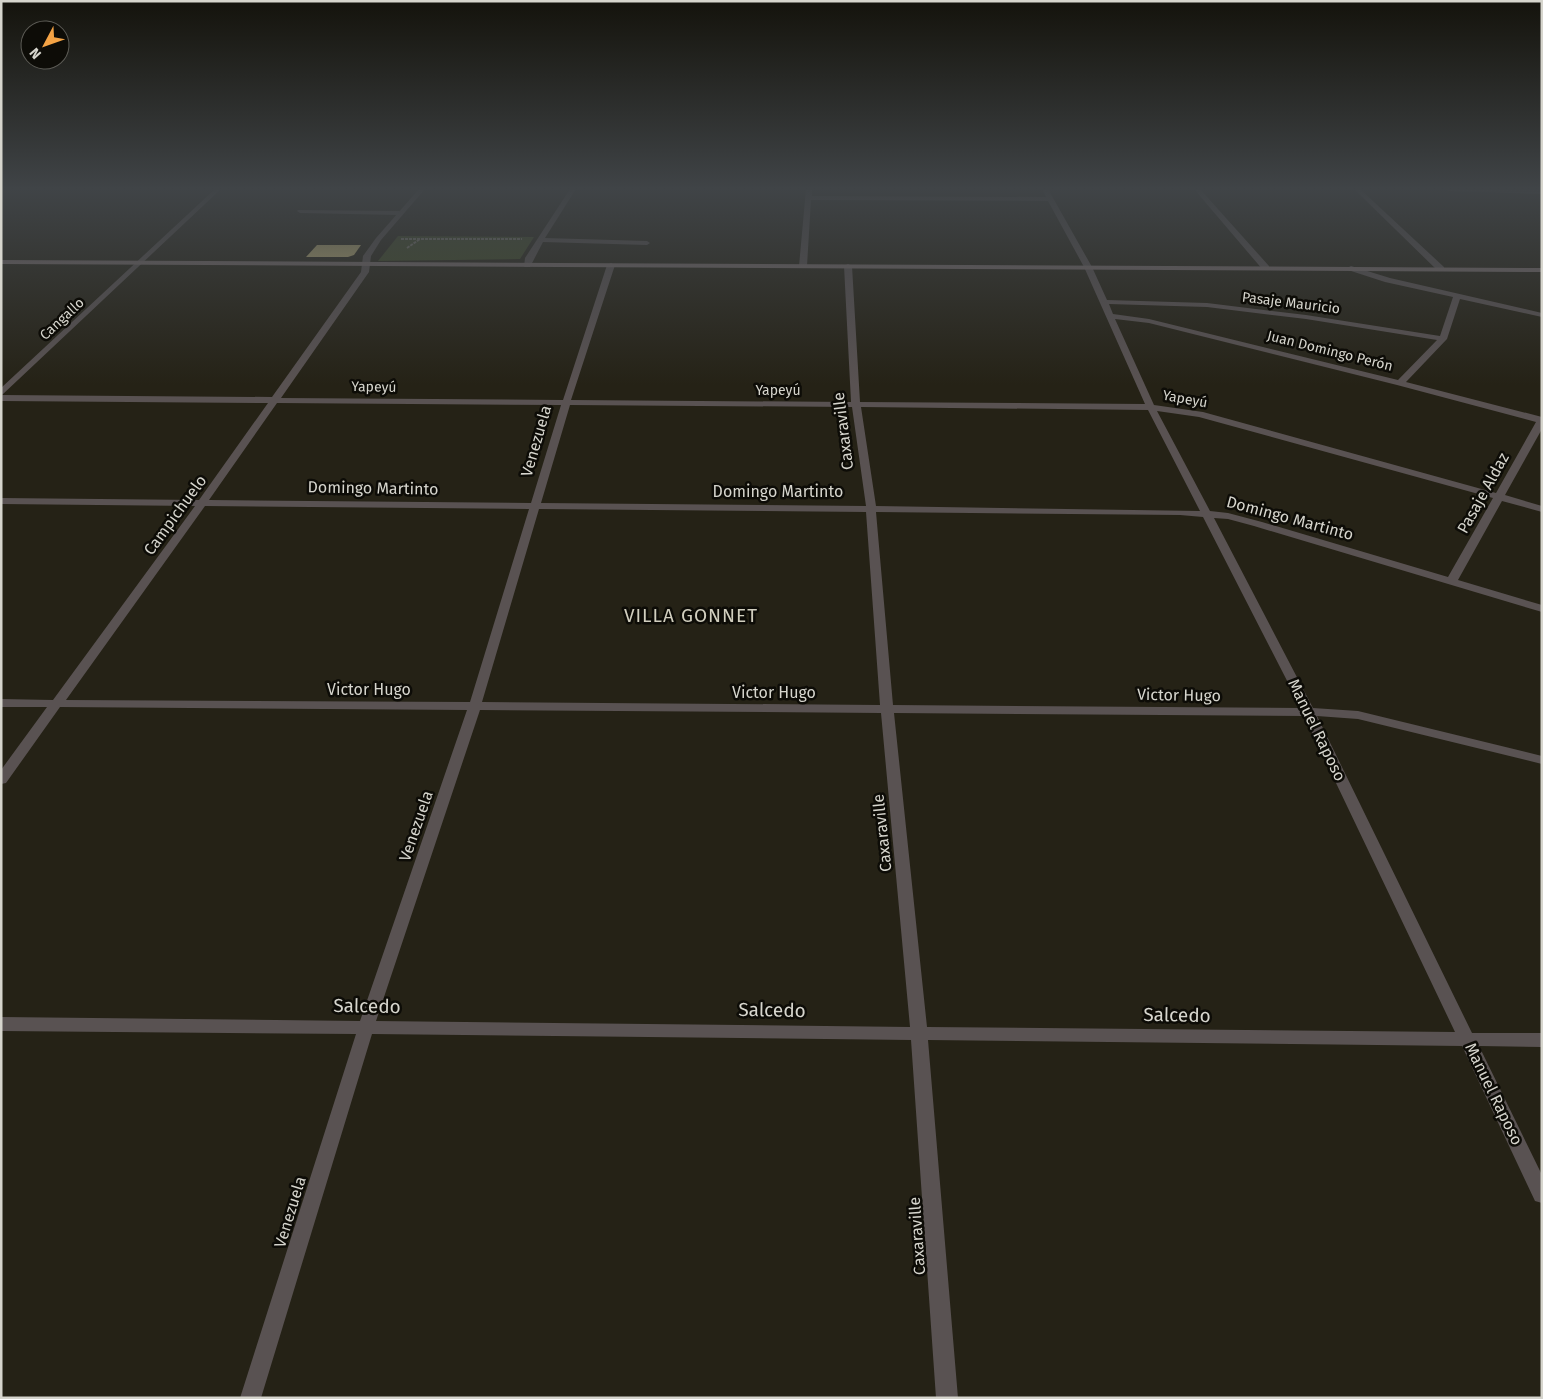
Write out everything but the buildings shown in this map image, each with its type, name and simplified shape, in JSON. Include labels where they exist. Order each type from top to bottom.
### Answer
[{"type":"main road","points":[[1,262],[1542,270]]},
{"type":"street","name":"Cangallo","points":[[1,393],[149,254]]},
{"type":"street","name":"Campichuelo","points":[[1,780],[202,503],[365,272],[368,254]]},
{"type":"street","points":[[527,265],[531,254]]},
{"type":"street","points":[[803,266],[804,254]]},
{"type":"street","name":"Manuel Raposo","points":[[1081,254],[1151,406],[1308,712],[1542,1195]]},
{"type":"street","points":[[1254,254],[1266,268]]},
{"type":"street","points":[[1426,254],[1442,269]]},
{"type":"street","name":"Venezuela","points":[[250,1398],[366,1028],[475,706],[566,403],[611,265]]},
{"type":"street","name":"Caxaraville","points":[[848,266],[856,404],[871,508],[887,709],[919,1033],[947,1398]]},
{"type":"street","points":[[1351,268],[1388,280],[1542,315]]},
{"type":"street","points":[[1400,383],[1443,339],[1448,331],[1451,309],[1457,296]]},
{"type":"street","name":"Pasaje Mauricio","points":[[1104,302],[1207,305],[1315,318],[1443,339]]},
{"type":"street","name":"Juan Domingo Perón","points":[[1109,316],[1149,322],[1400,383],[1542,420]]},
{"type":"street","name":"Yapeyú","points":[[1,398],[1151,406],[1200,414],[1542,509]]},
{"type":"street","name":"Pasaje Aldaz","points":[[1451,582],[1497,497],[1542,420]]},
{"type":"street","name":"Domingo Martinto","points":[[1,501],[1180,512],[1208,514],[1258,524],[1542,609]]},
{"type":"street","name":"Victor Hugo","points":[[1,703],[1308,712],[1358,716],[1542,760]]},
{"type":"street","name":"Salcedo","points":[[1,1024],[1542,1040]]},
{"type":"green space","points":[[383,254],[523,254],[520,259],[378,261]]},
{"type":"district","name":"VILLA GONNET","points":[[691,615]]}]
